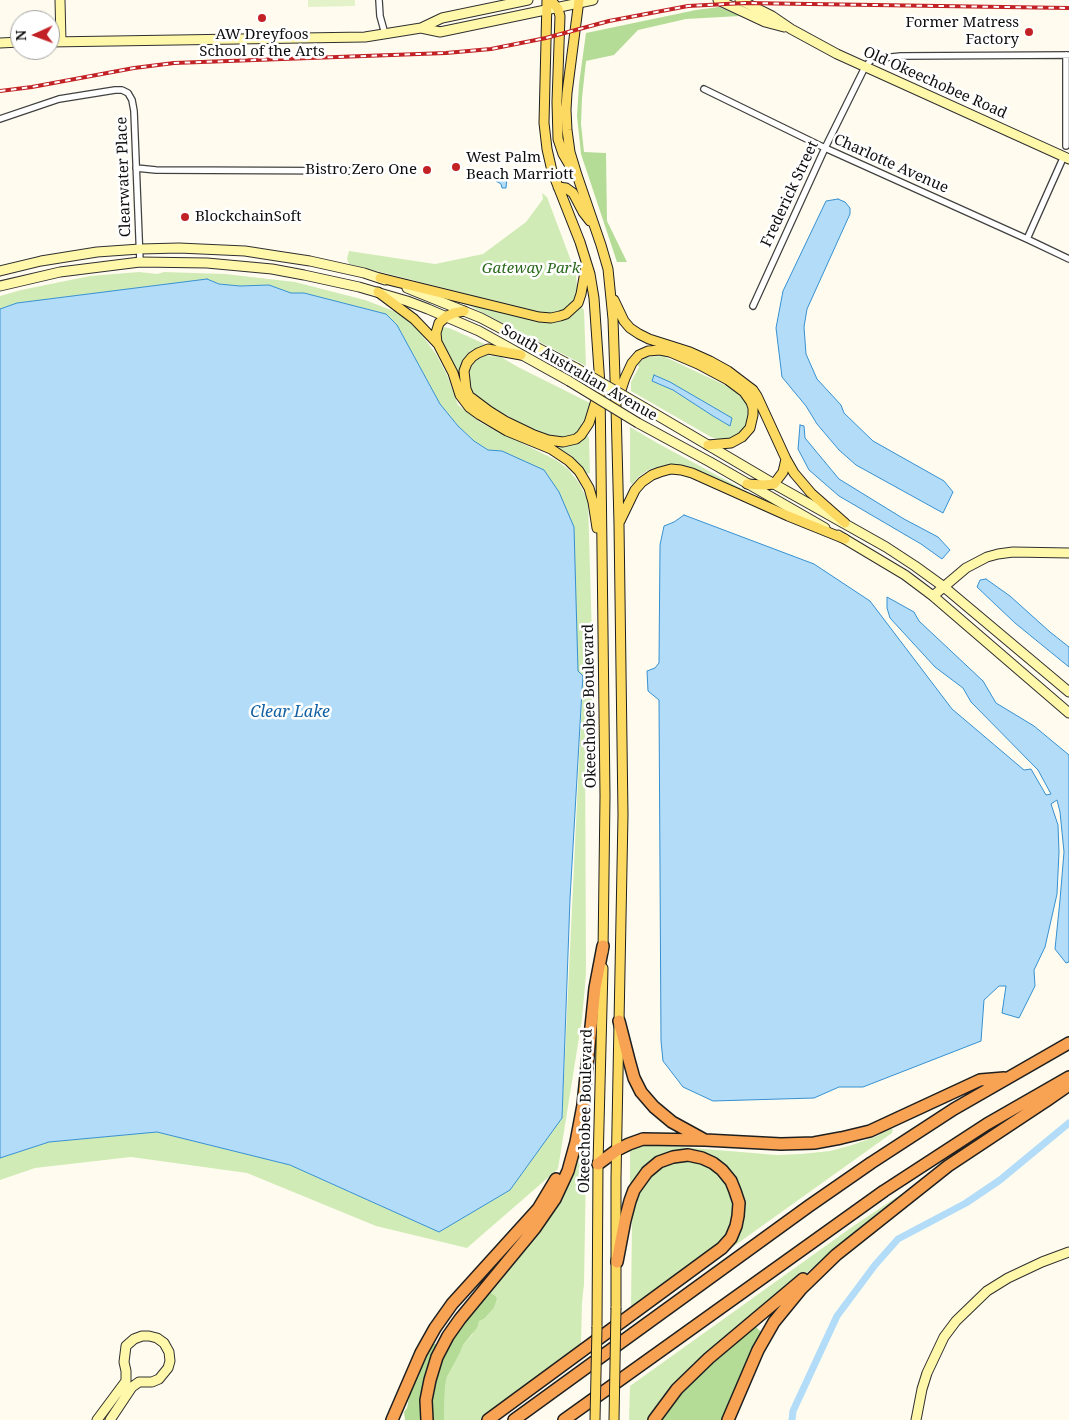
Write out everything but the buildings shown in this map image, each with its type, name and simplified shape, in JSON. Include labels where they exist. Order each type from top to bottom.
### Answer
[{"type":"highway","points":[[426,1420],[426,1400],[430,1380],[437,1357],[448,1336],[536,1228],[555,1199],[568,1171],[583,1105],[595,988],[603,946]]},
{"type":"highway","points":[[619,1022],[634,1078],[641,1092],[654,1107],[672,1122],[705,1140]]},
{"type":"highway","points":[[514,1420],[844,1182],[940,1118],[1069,1043]]},
{"type":"highway","points":[[598,1164],[617,1150],[643,1139],[781,1144],[814,1143],[841,1138],[870,1131],[980,1080],[1008,1077]]},
{"type":"highway","points":[[564,1420],[884,1191],[987,1124],[1069,1077]]},
{"type":"highway","points":[[654,1420],[677,1389],[709,1358],[798,1283],[948,1166],[1069,1085]]},
{"type":"highway","points":[[392,1420],[421,1353],[435,1328],[452,1304],[538,1209],[550,1191],[576,1142]]},
{"type":"highway","points":[[488,1420],[722,1248],[736,1226],[739,1203],[736,1191],[722,1170],[714,1163],[702,1158],[688,1156],[673,1157],[660,1162],[647,1172],[634,1190],[630,1201],[624,1220],[617,1262]]},
{"type":"highway","points":[[728,1420],[758,1350],[774,1322],[802,1289],[836,1255]]},
{"type":"main road","points":[[60,0],[61,42],[366,37],[421,28],[442,18],[528,0]]},
{"type":"main road","points":[[557,8],[593,0]]},
{"type":"main road","points":[[718,0],[743,12]]},
{"type":"main road","name":"Old Okeechobee Road","points":[[739,0],[743,12],[765,22],[791,29]]},
{"type":"main road","name":"Old Okeechobee Road","points":[[739,0],[865,67],[1064,156]]},
{"type":"main road","name":"Okeechobee Boulevard","points":[[579,2],[566,110],[570,152],[606,259],[613,319],[619,524],[623,815],[614,1420]]},
{"type":"main road","points":[[421,28],[440,32],[548,3],[557,8],[560,16],[556,102],[557,131],[561,150],[579,182]]},
{"type":"main road","name":"Okeechobee Boulevard","points":[[548,3],[544,123],[552,171],[587,263],[594,298],[600,385],[605,796],[595,1420]]},
{"type":"main road","points":[[558,187],[566,188],[572,193],[583,212],[595,226]]},
{"type":"main road","name":"South Australian Avenue","points":[[0,271],[98,252],[179,248],[245,252],[310,261],[380,278],[464,311],[576,368],[886,547],[944,587],[1069,692]]},
{"type":"main road","name":"South Australian Avenue","points":[[0,286],[60,272],[140,262],[207,262],[264,268],[304,275],[378,292],[447,316],[479,331],[570,381],[638,423],[710,462],[905,575],[933,596],[1069,713]]},
{"type":"main road","points":[[380,278],[551,318],[566,314],[578,303],[587,263]]},
{"type":"main road","points":[[378,292],[414,319],[438,344],[453,373],[460,395],[469,407],[507,431],[557,453],[569,461],[578,471],[589,488],[593,502],[602,561]]},
{"type":"main road","points":[[610,294],[624,321],[635,331],[649,339],[690,352],[710,361],[746,383],[757,396],[786,459],[801,482],[811,494],[844,523]]},
{"type":"main road","points":[[438,344],[437,328],[439,323],[447,316],[464,311]]},
{"type":"main road","points":[[521,355],[488,349],[478,353],[467,364],[464,371],[466,389],[469,396],[489,411],[534,435],[555,442],[576,439],[589,423],[600,385]]},
{"type":"main road","points":[[616,407],[625,378],[632,363],[639,355],[648,351],[660,350],[677,355],[728,380],[744,392],[751,402],[752,421],[750,428],[742,437],[731,443],[708,445]]},
{"type":"main road","points":[[747,484],[774,484],[783,472],[786,459]]},
{"type":"main road","points":[[619,524],[642,482],[652,475],[671,469],[701,476],[788,516],[845,539]]},
{"type":"main road","points":[[933,596],[966,568],[998,554],[1013,552],[1069,553]]},
{"type":"main road","points":[[916,1420],[927,1372],[944,1337],[956,1321],[987,1291],[1008,1278],[1069,1252]]},
{"type":"main road","points":[[97,1420],[126,1381],[124,1362],[126,1346],[134,1339],[142,1336],[157,1338],[164,1343],[169,1352],[168,1368],[160,1379],[152,1382],[139,1382],[132,1387],[110,1420]]},
{"type":"street","points":[[379,0],[380,16],[385,34]]},
{"type":"street","points":[[865,67],[872,59],[901,56],[1068,55],[1067,146],[1028,239]]},
{"type":"street","name":"Frederick Street","points":[[753,306],[825,148],[865,67]]},
{"type":"street","name":"Charlotte Avenue","points":[[704,89],[825,148],[1069,259]]},
{"type":"street","name":"Clearwater Place","points":[[0,119],[58,99],[116,90],[128,93],[132,100],[134,111],[140,262]]},
{"type":"street","points":[[136,168],[156,170],[373,171]]},
{"type":"green space","points":[[308,0],[355,0],[355,6],[308,7]]},
{"type":"green space","points":[[719,7],[740,16],[686,19],[638,30],[614,55],[586,61],[581,124],[584,152],[606,153],[607,221],[627,262],[617,262],[581,154],[577,116],[586,33]]},
{"type":"green space","name":"Gateway Park","points":[[542,193],[547,197],[576,274],[577,287],[574,300],[567,309],[555,314],[542,313],[349,264],[347,259],[349,251],[435,264],[483,254],[526,222],[543,199]]},
{"type":"green space","points":[[139,272],[157,274],[164,272],[225,274],[295,282],[365,300],[399,313],[418,330],[436,354],[447,375],[458,405],[481,423],[556,460],[568,469],[579,483],[588,501],[593,670],[591,721],[585,732],[586,974],[582,1019],[558,1169],[467,1248],[376,1226],[247,1173],[131,1157],[35,1168],[0,1180],[0,1158],[49,1142],[157,1132],[290,1165],[439,1232],[510,1190],[562,1118],[583,676],[578,672],[502,451],[488,450],[474,441],[458,426],[440,404],[397,325],[386,314],[304,293],[291,293],[269,285],[240,286],[219,284],[207,279],[17,303],[0,309],[0,296],[21,290],[90,276]]},
{"type":"green space","points":[[468,302],[546,321],[562,320],[573,314],[580,305],[584,310],[586,366],[466,304]]},
{"type":"green space","points":[[443,327],[485,344],[466,355],[459,379],[449,354],[441,343]]},
{"type":"green space","points":[[488,353],[489,356],[501,357],[590,403],[586,422],[582,422],[581,426],[583,427],[570,438],[557,439],[526,426],[486,404],[472,391],[468,375],[474,362]]},
{"type":"green space","points":[[663,356],[729,387],[745,400],[748,419],[744,430],[737,437],[723,441],[711,437],[631,391],[631,382],[639,367],[637,363],[647,357]]},
{"type":"green space","points":[[630,427],[759,498],[694,469],[673,464],[650,469],[638,477],[632,485],[630,482]]},
{"type":"green space","points":[[587,435],[589,438],[590,473],[586,474],[575,459],[564,451],[553,447],[570,446]]},
{"type":"green space","points":[[587,1110],[581,1344],[482,1420],[444,1420],[447,1377],[463,1345],[472,1335],[479,1321],[484,1319],[494,1308],[497,1299],[496,1296],[489,1292],[542,1224]]},
{"type":"green space","points":[[893,1129],[892,1133],[727,1251],[737,1233],[729,1174],[678,1153],[632,1186],[630,1185],[630,1150],[641,1145],[777,1155],[801,1154],[830,1151],[852,1145],[875,1137]]},
{"type":"green space","points":[[680,1159],[703,1162],[724,1177],[735,1207],[730,1229],[722,1241],[631,1308],[632,1218],[638,1189],[657,1168]]},
{"type":"green space","points":[[901,1194],[676,1382],[648,1420],[629,1420],[630,1386]]},
{"type":"green space","points":[[489,1292],[496,1296],[497,1299],[494,1308],[484,1319],[479,1321],[477,1328],[463,1345],[447,1377],[444,1420],[431,1420],[433,1386],[442,1356],[456,1333]]},
{"type":"green space","points":[[755,1326],[762,1333],[748,1358],[722,1420],[658,1420],[684,1387]]},
{"type":"green space","points":[[430,1343],[436,1344],[424,1379],[420,1420],[405,1420],[404,1412],[407,1408],[410,1393]]},
{"type":"water","points":[[496,176],[507,177],[506,188],[502,188],[501,184],[496,181]]},
{"type":"water","points":[[838,199],[845,202],[850,208],[850,214],[807,309],[804,327],[806,354],[817,379],[841,405],[844,413],[873,441],[944,481],[953,492],[943,513],[856,465],[839,450],[817,424],[806,406],[782,377],[776,328],[783,291],[826,201]]},
{"type":"water","name":"Clear Lake","points":[[207,279],[219,284],[240,286],[269,285],[291,293],[304,293],[386,314],[397,325],[440,404],[458,426],[474,441],[488,450],[502,451],[544,470],[559,492],[574,527],[578,671],[583,676],[570,899],[562,1118],[510,1190],[439,1232],[290,1165],[157,1132],[49,1142],[0,1158],[0,309],[17,303]]},
{"type":"water","points":[[654,375],[670,382],[732,418],[730,426],[673,390],[652,381]]},
{"type":"water","points":[[800,425],[804,426],[805,438],[839,479],[904,519],[938,537],[950,550],[942,559],[921,544],[839,496],[809,470],[798,449]]},
{"type":"water","points":[[684,515],[814,564],[870,601],[952,709],[1024,770],[1031,769],[1046,795],[1051,794],[1038,770],[971,702],[963,688],[935,667],[890,618],[887,608],[887,597],[914,612],[919,621],[983,681],[996,703],[1034,726],[1069,755],[1069,962],[1066,963],[1055,949],[1064,852],[1057,800],[1051,804],[1058,825],[1057,894],[1045,947],[1034,970],[1035,986],[1019,1018],[1002,1013],[1006,986],[999,986],[984,1000],[981,1041],[863,1087],[839,1087],[814,1098],[713,1101],[683,1087],[663,1061],[661,1041],[659,700],[648,691],[647,671],[655,668],[659,663],[660,545],[664,526]]},
{"type":"water","points":[[986,579],[1010,596],[1069,647],[1069,667],[1015,623],[977,587],[980,580]]},
{"type":"waterway","points":[[792,1420],[793,1411],[837,1316],[875,1265],[898,1239],[966,1203],[1000,1180],[1069,1123]]},
{"type":"railway","points":[[0,91],[174,63],[446,53],[491,49],[546,38],[609,21],[688,6],[745,3],[1069,8]]},
{"type":"place","name":"AW Dreyfoos School of the Arts","points":[[262,18]]},
{"type":"place","name":"Former Matress Factory","points":[[1029,32]]},
{"type":"place","name":"West Palm Beach Marriott","points":[[456,167]]},
{"type":"place","name":"Bistro Zero One","points":[[427,170]]},
{"type":"place","name":"BlockchainSoft","points":[[185,217]]}]
